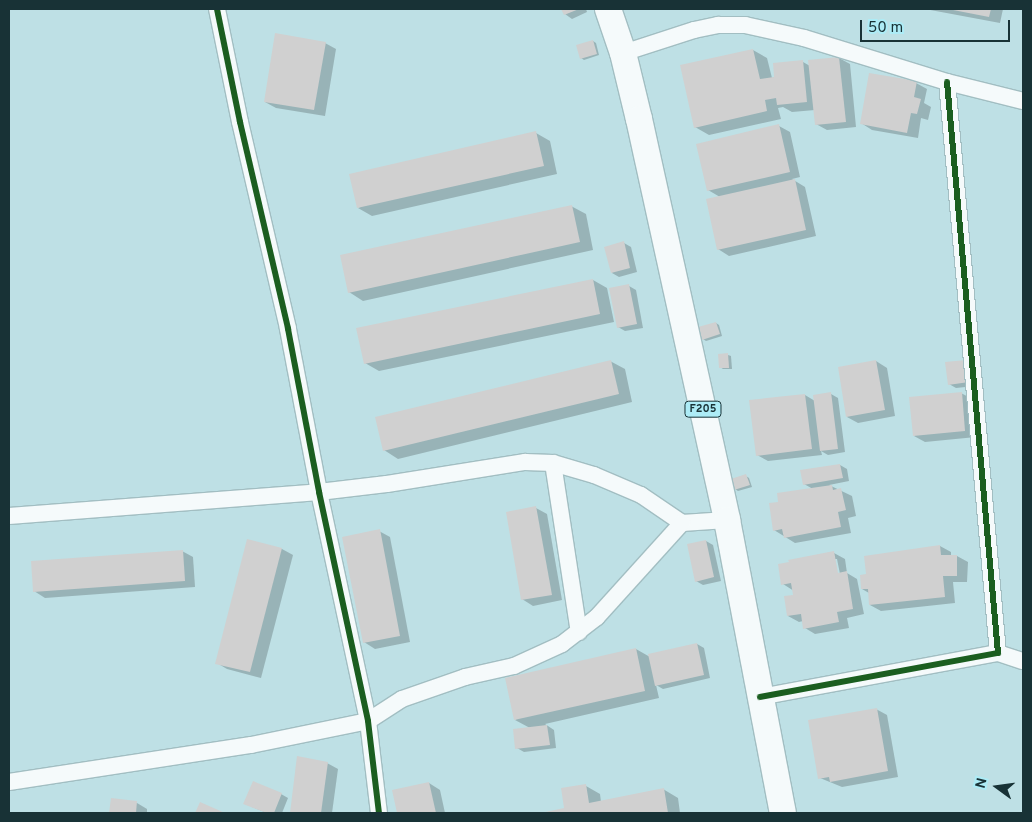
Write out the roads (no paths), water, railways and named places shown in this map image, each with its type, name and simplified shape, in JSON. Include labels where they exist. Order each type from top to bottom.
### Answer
[{"type":"main road","name":"F205","points":[[608,9],[623,53],[639,119],[728,520],[783,813]]},
{"type":"street","points":[[217,9],[240,122],[288,329],[319,492],[368,721],[379,813]]},
{"type":"street","points":[[623,53],[694,30],[718,25],[745,25],[804,38],[947,82],[1023,101]]},
{"type":"street","points":[[947,82],[998,653]]},
{"type":"street","points":[[9,516],[319,492],[388,484],[525,462],[553,463],[594,475],[641,495],[682,523],[728,520]]},
{"type":"street","points":[[553,463],[579,632]]},
{"type":"street","points":[[9,782],[251,745],[368,721],[402,699],[465,677],[514,666],[562,644],[597,617],[682,523]]},
{"type":"street","points":[[760,697],[998,653],[1023,661]]}]
